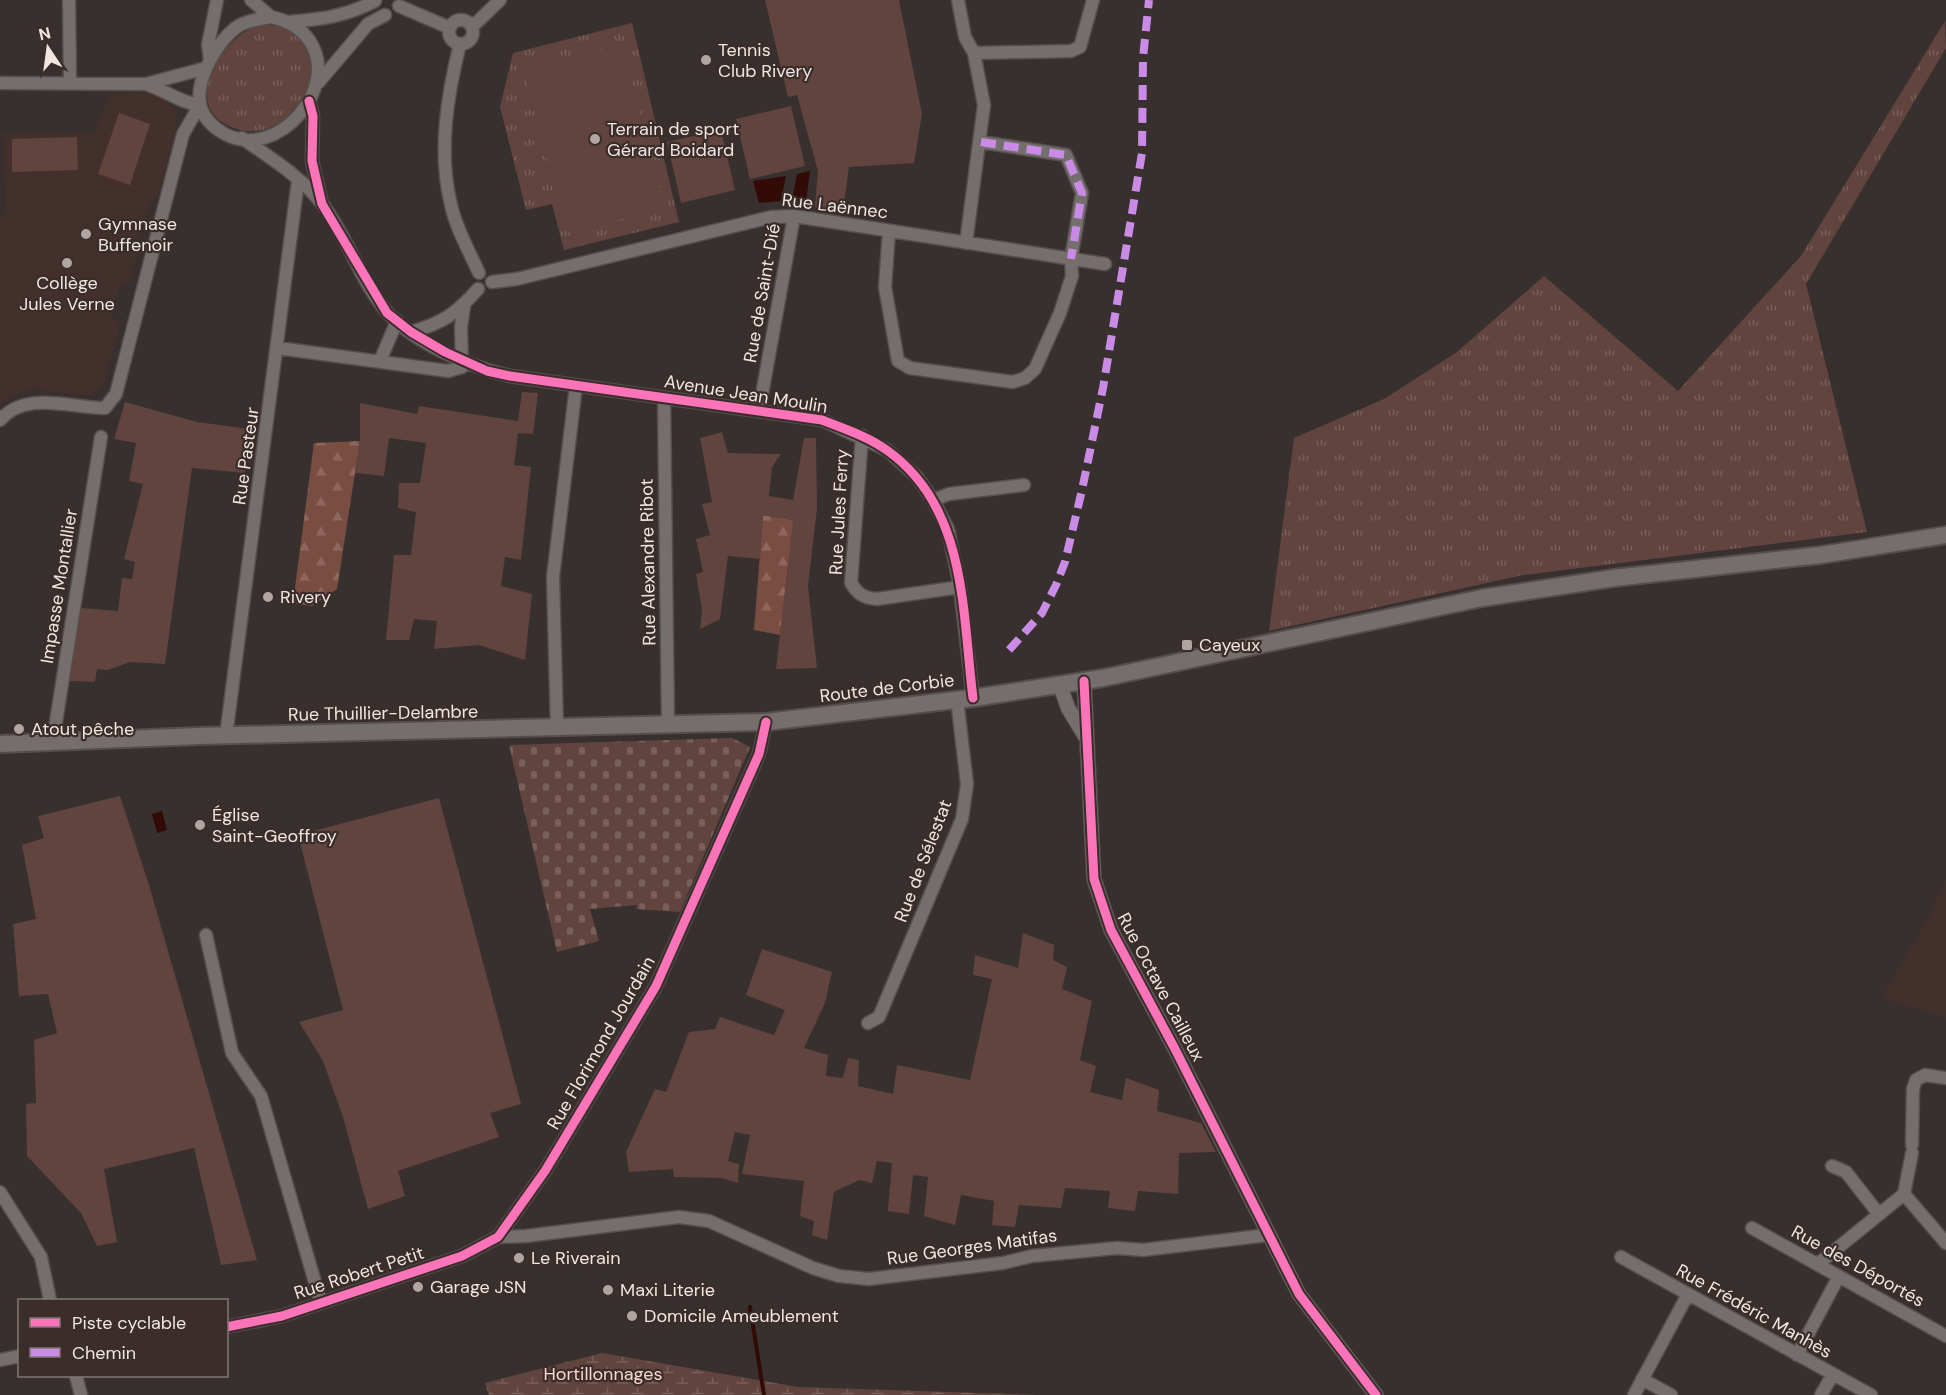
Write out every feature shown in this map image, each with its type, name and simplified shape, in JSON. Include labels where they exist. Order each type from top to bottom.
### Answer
[{"type":"main road","name":"Route de Corbie","points":[[766,722],[1084,681],[1482,598],[1614,578],[1821,555],[1946,536]]},
{"type":"main road","name":"Rue Thuillier-Delambre","points":[[0,744],[766,722]]},
{"type":"street","points":[[69,0],[69,83]]},
{"type":"street","points":[[0,420],[8,411],[36,402],[105,408],[116,394],[183,134],[200,105],[217,0]]},
{"type":"street","points":[[251,0],[271,17],[288,22],[327,20],[375,1],[376,9],[385,15]]},
{"type":"street","points":[[472,27],[500,0]]},
{"type":"street","points":[[958,0],[965,37],[974,53],[984,105],[981,142],[966,243]]},
{"type":"street","points":[[974,53],[1071,51],[1080,47],[1093,0]]},
{"type":"street","points":[[200,105],[206,119],[230,137],[265,136],[287,126],[309,101],[317,84],[368,24],[385,15],[393,14],[399,3],[450,28]]},
{"type":"street","points":[[146,84],[208,64],[231,32],[252,20],[271,17]]},
{"type":"street","points":[[462,20],[472,27],[473,33],[470,40],[460,44],[450,36],[450,28],[454,23],[462,20]]},
{"type":"street","points":[[288,22],[304,34],[317,54],[317,84]]},
{"type":"street","points":[[460,44],[446,116],[445,160],[451,204],[479,273]]},
{"type":"street","points":[[0,83],[146,84],[164,89],[184,103],[200,105]]},
{"type":"street","points":[[309,101],[313,116],[312,161],[322,204]]},
{"type":"street","points":[[242,138],[266,153],[322,204]]},
{"type":"street","points":[[890,231],[885,287],[898,361],[910,368],[1013,382],[1025,378],[1035,369],[1060,313],[1072,276],[1071,259],[1082,193],[1066,155],[981,142]]},
{"type":"street","name":"Rue Pasteur","points":[[226,736],[298,181]]},
{"type":"street","name":"Avenue Jean Moulin","points":[[322,204],[378,300],[397,321],[411,332],[464,362],[510,376],[822,420],[862,436],[903,463],[933,500],[948,529],[960,587],[965,698]]},
{"type":"street","name":"Rue Laënnec","points":[[492,282],[517,279],[761,219],[794,216],[1105,264]]},
{"type":"street","name":"Rue de Saint-Dié","points":[[759,411],[794,216]]},
{"type":"street","points":[[478,289],[487,289],[492,282],[487,273],[479,273]]},
{"type":"street","points":[[478,289],[474,281],[479,273]]},
{"type":"street","points":[[411,332],[445,320],[464,307],[478,289]]},
{"type":"street","points":[[278,348],[448,371],[462,367],[464,362],[460,346],[464,307]]},
{"type":"street","points":[[380,361],[397,321]]},
{"type":"street","points":[[557,728],[553,577],[576,386]]},
{"type":"street","name":"Rue Alexandre Ribot","points":[[664,398],[668,725]]},
{"type":"street","name":"Rue Jules Ferry","points":[[862,436],[851,583],[865,598],[877,599],[960,587]]},
{"type":"street","name":"Impasse Montallier","points":[[53,741],[101,437]]},
{"type":"street","points":[[933,500],[949,494],[1024,485]]},
{"type":"street","name":"Rue Octave Cailleux","points":[[1084,681],[1094,879],[1100,905],[1268,1234]]},
{"type":"street","points":[[1060,685],[1068,708],[1086,738]]},
{"type":"street","name":"Rue de Sélestat","points":[[868,1023],[879,1017],[962,819],[967,784],[965,698]]},
{"type":"street","name":"Rue Florimond Jourdain","points":[[498,1237],[545,1171],[656,986],[759,754],[766,722]]},
{"type":"street","points":[[206,935],[232,1053],[261,1096],[321,1303]]},
{"type":"street","points":[[1818,1264],[1904,1194],[1912,1149],[1913,1089],[1916,1080],[1925,1076],[1946,1078]]},
{"type":"street","points":[[1832,1166],[1846,1172],[1878,1213]]},
{"type":"street","points":[[0,1192],[41,1257],[50,1299]]},
{"type":"street","points":[[1904,1194],[1946,1243]]},
{"type":"street","name":"Rue Georges Matifas","points":[[498,1237],[526,1236],[658,1219],[696,1218],[709,1221],[813,1268],[839,1276],[869,1279],[1003,1263],[1032,1256],[1117,1248],[1143,1250],[1268,1234]]},
{"type":"street","name":"Rue des Déportés","points":[[1752,1228],[1946,1336]]},
{"type":"street","points":[[1268,1234],[1299,1294],[1376,1395]]},
{"type":"street","name":"Rue Robert Petit","points":[[228,1327],[282,1316],[462,1256],[498,1237]]},
{"type":"street","name":"Rue Frédéric Manhès","points":[[1620,1257],[1687,1296],[1871,1395]]},
{"type":"street","points":[[1797,1355],[1839,1276]]},
{"type":"street","points":[[1634,1395],[1687,1296]]},
{"type":"street","points":[[0,1360],[18,1356]]},
{"type":"street","points":[[1821,1395],[1833,1374]]},
{"type":"street","points":[[75,1377],[81,1395]]},
{"type":"street","points":[[1642,1379],[1671,1395]]},
{"type":"shaded area","name":"Collège Jules Verne","points":[[111,93],[152,93],[162,96],[174,109],[177,127],[157,199],[150,203],[130,282],[119,288],[111,317],[120,324],[104,384],[88,396],[36,389],[22,391],[0,404],[0,215],[6,214],[3,133],[93,134]]},
{"type":"shaded area","points":[[810,171],[806,202],[792,200],[797,174]]},
{"type":"shaded area","points":[[786,176],[781,201],[759,203],[753,181]]},
{"type":"shaded area","points":[[162,811],[167,830],[157,833],[152,814]]},
{"type":"shaded area","points":[[1946,879],[1946,1018],[1881,998],[1929,916]]},
{"type":"green space","points":[[765,0],[899,0],[922,114],[914,163],[849,167],[843,211],[815,207],[818,171],[797,95],[788,97]]},
{"type":"green space","points":[[1945,21],[1946,48],[1806,284],[1867,532],[1523,575],[1269,631],[1294,438],[1384,399],[1457,352],[1544,276],[1678,391],[1801,256]]},
{"type":"green space","name":"Terrain de sport Gérard Boidard","points":[[632,23],[679,222],[564,250],[552,204],[526,210],[500,107],[513,53]]},
{"type":"green space","points":[[263,24],[294,31],[307,45],[312,64],[309,84],[299,103],[285,119],[266,129],[245,131],[222,122],[211,111],[207,98],[209,82],[214,67],[236,39],[249,29]]},
{"type":"green space","name":"Terrain de sport Gérard Boidard","points":[[623,45],[665,208],[566,233],[525,70]]},
{"type":"green space","points":[[791,106],[805,166],[750,179],[736,119]]},
{"type":"green space","points":[[119,113],[150,124],[130,185],[98,174]]},
{"type":"green space","points":[[721,130],[735,190],[681,203],[667,142]]},
{"type":"green space","points":[[77,137],[78,170],[12,172],[12,139]]},
{"type":"green space","points":[[522,392],[538,393],[533,434],[518,433],[514,465],[531,467],[521,560],[505,557],[501,586],[532,594],[525,660],[479,645],[434,649],[437,621],[414,619],[409,640],[386,640],[394,555],[411,555],[416,512],[398,508],[399,483],[420,483],[426,443],[389,438],[384,476],[355,473],[360,441],[360,403],[417,414],[419,406],[518,421]]},
{"type":"green space","points":[[125,402],[197,422],[250,429],[245,473],[192,468],[165,664],[130,662],[108,670],[97,669],[95,682],[69,681],[81,608],[118,611],[122,578],[132,579],[135,562],[124,559],[143,484],[129,481],[136,443],[114,439]]},
{"type":"green space","points":[[722,432],[728,453],[781,454],[772,467],[769,496],[793,500],[804,438],[816,438],[817,508],[808,586],[817,668],[776,669],[793,520],[763,515],[760,559],[728,556],[720,619],[700,629],[702,610],[696,574],[703,572],[696,539],[710,535],[702,504],[712,502],[700,438]]},
{"type":"green space","points":[[360,441],[337,589],[312,606],[293,603],[314,443]]},
{"type":"green space","points":[[763,515],[794,520],[780,635],[754,630]]},
{"type":"green space","points":[[732,738],[750,747],[680,912],[636,909],[637,905],[590,909],[599,941],[557,952],[509,745]]},
{"type":"green space","points":[[120,796],[149,885],[257,1260],[221,1265],[194,1148],[104,1169],[117,1242],[97,1246],[81,1213],[27,1156],[26,1104],[36,1103],[34,1040],[57,1033],[48,994],[19,996],[13,924],[36,919],[22,845],[44,838],[38,816]]},
{"type":"green space","points":[[439,798],[521,1104],[490,1113],[499,1137],[398,1171],[405,1196],[368,1209],[343,1117],[323,1061],[299,1022],[343,1010],[298,835]]},
{"type":"green space","points":[[1023,933],[1054,945],[1053,960],[1067,967],[1062,989],[1092,1001],[1080,1060],[1096,1066],[1090,1092],[1122,1100],[1126,1078],[1159,1090],[1157,1111],[1201,1123],[1216,1152],[1179,1153],[1178,1194],[1138,1191],[1135,1211],[1108,1208],[1110,1191],[1065,1188],[1061,1208],[1019,1205],[1015,1227],[992,1225],[994,1201],[961,1195],[955,1225],[924,1216],[928,1177],[913,1175],[909,1214],[888,1211],[892,1163],[877,1161],[872,1183],[859,1180],[834,1192],[827,1240],[812,1235],[814,1221],[800,1216],[804,1181],[742,1174],[750,1135],[735,1132],[728,1161],[739,1164],[738,1183],[722,1178],[674,1177],[673,1169],[629,1172],[626,1152],[655,1089],[666,1092],[689,1032],[715,1029],[720,1017],[774,1035],[785,1010],[746,995],[762,949],[832,972],[825,1003],[804,1048],[828,1055],[826,1076],[843,1078],[848,1058],[859,1060],[858,1086],[893,1094],[897,1065],[970,1080],[992,979],[973,975],[975,955],[1018,968]]},
{"type":"green space","name":"Hortillonnages","points":[[602,1353],[798,1387],[1037,1395],[489,1395],[485,1383]]},
{"type":"waterway","points":[[750,1307],[764,1395]]},
{"type":"marked path","points":[[1009,650],[1042,613],[1056,585],[1065,562],[1082,490],[1103,388],[1142,153],[1143,58],[1149,0]]},
{"type":"marked path","points":[[981,142],[1066,155],[1082,193],[1071,259]]},
{"type":"cycle path","points":[[309,101],[313,116],[312,161],[322,204],[387,313],[411,332],[445,352],[487,371],[510,376],[822,420],[881,446],[914,474],[933,501],[947,531],[956,563],[973,698]]},
{"type":"cycle path","points":[[1084,681],[1094,879],[1111,930],[1175,1049],[1299,1294],[1376,1395]]},
{"type":"cycle path","points":[[228,1327],[282,1316],[462,1256],[498,1237],[545,1171],[656,986],[759,754],[766,722]]},
{"type":"place","name":"Tennis Club Rivery","points":[[706,60]]},
{"type":"place","name":"Terrain de sport Gérard Boidard","points":[[595,139]]},
{"type":"place","name":"Gymnase Buffenoir","points":[[86,234]]},
{"type":"place","name":"Collège Jules Verne","points":[[67,263]]},
{"type":"place","name":"Rivery","points":[[268,597]]},
{"type":"place","name":"Cayeux","points":[[1187,645]]},
{"type":"place","name":"Atout pêche","points":[[19,729]]},
{"type":"place","name":"Église Saint-Geoffroy","points":[[200,825]]},
{"type":"place","name":"Le Riverain","points":[[519,1258]]},
{"type":"place","name":"Garage JSN","points":[[418,1287]]},
{"type":"place","name":"Maxi Literie","points":[[608,1290]]},
{"type":"place","name":"Domicile Ameublement","points":[[632,1316]]}]
